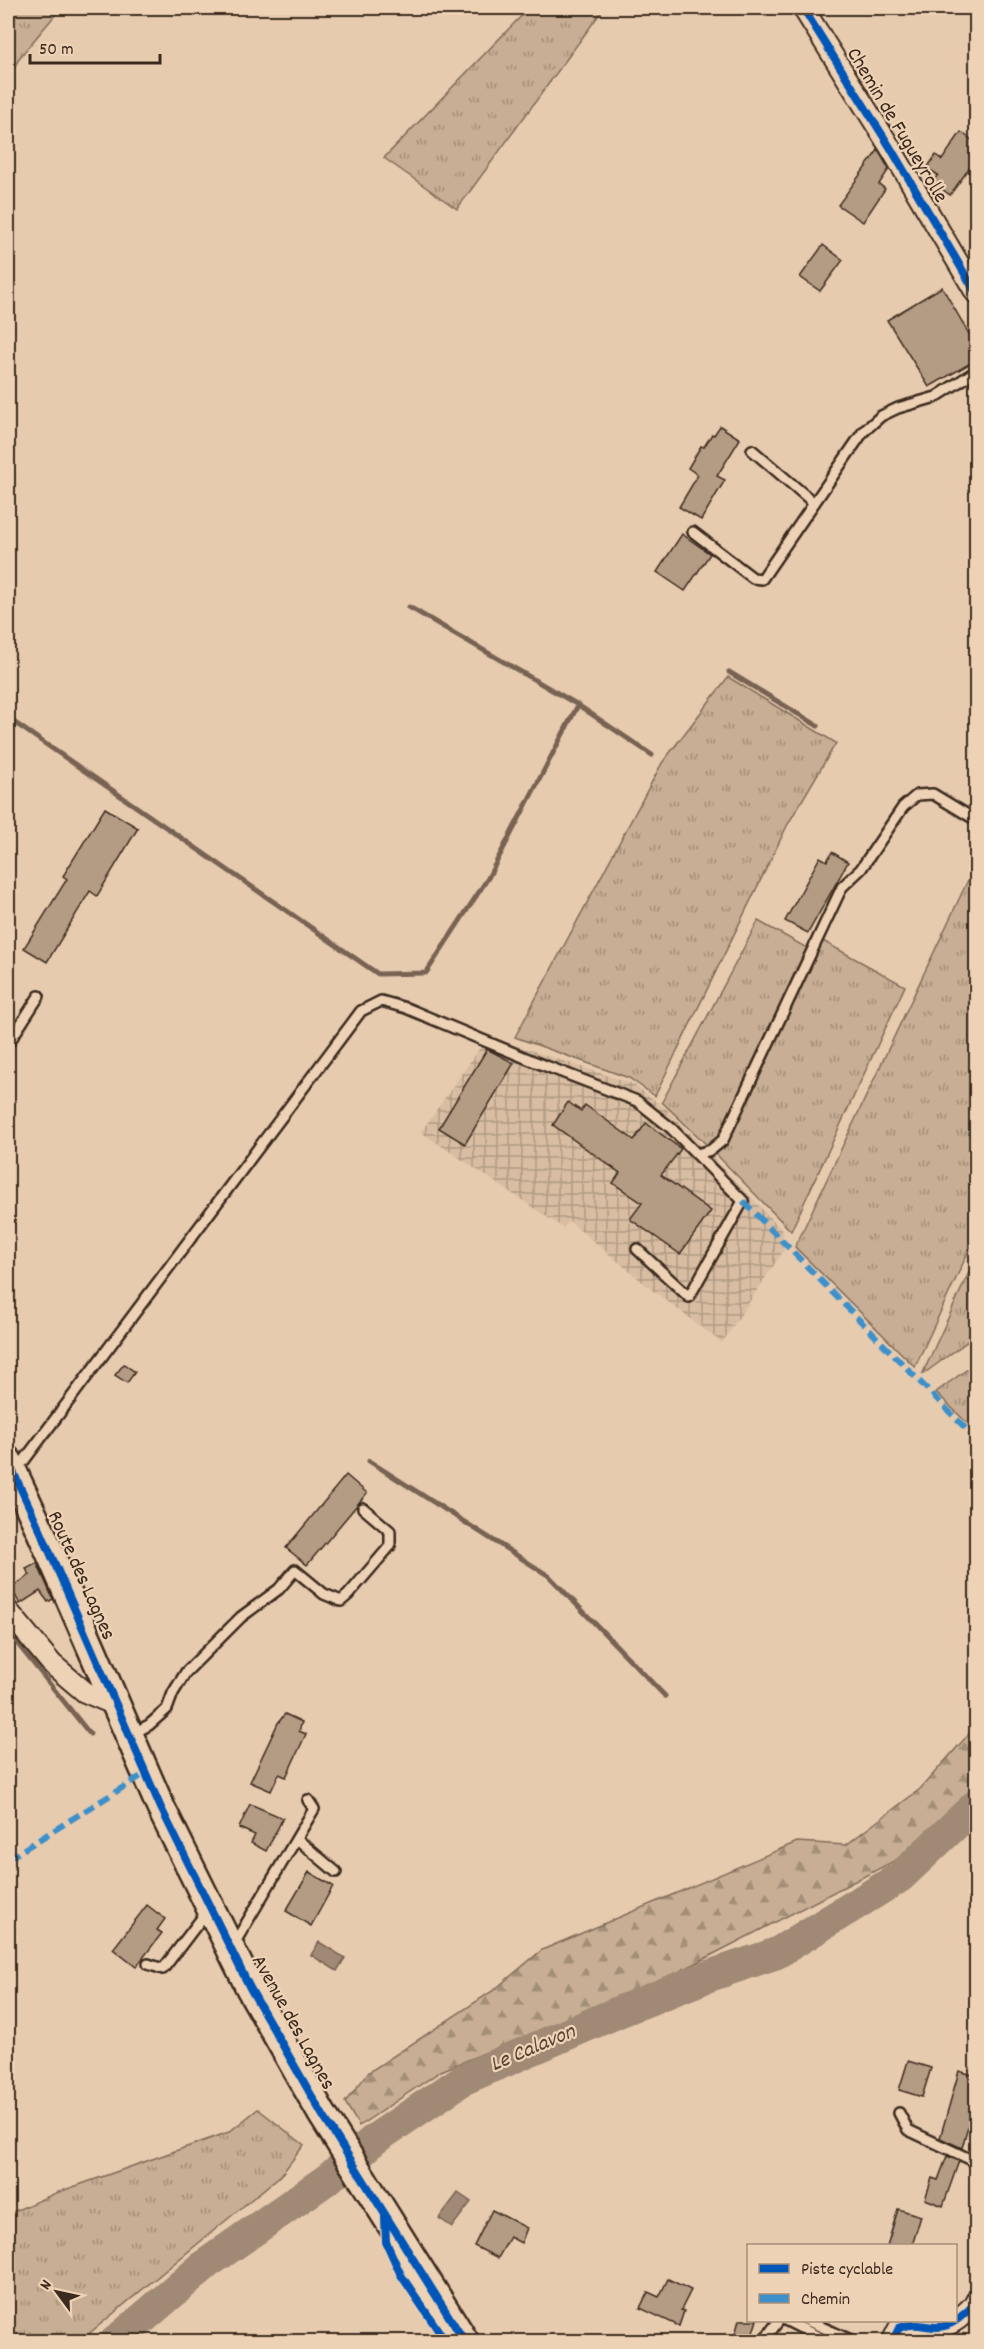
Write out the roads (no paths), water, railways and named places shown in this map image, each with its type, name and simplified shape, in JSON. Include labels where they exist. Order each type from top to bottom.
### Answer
[{"type":"street","name":"Chemin de Fugueyrolle","points":[[803,8],[890,147],[976,293]]},
{"type":"street","name":"Route des Lagnes","points":[[11,1468],[118,1706]]},
{"type":"street","points":[[8,1611],[52,1664],[85,1692],[118,1706]]},
{"type":"street","name":"Avenue des Lagnes","points":[[118,1706],[161,1808],[278,2038],[385,2217],[465,2342]]},
{"type":"street","points":[[957,2321],[974,2305],[976,2300]]},
{"type":"street","points":[[891,2342],[899,2328],[909,2323],[939,2329],[956,2322]]},
{"type":"lane","points":[[693,532],[753,578],[762,579],[863,432],[881,416],[898,408],[936,397],[976,371]]},
{"type":"lane","points":[[752,450],[814,503]]},
{"type":"lane","points":[[697,1154],[711,1150],[723,1140],[842,887],[861,869],[903,807],[917,795],[933,794],[976,820]]},
{"type":"lane","points":[[8,1044],[39,996]]},
{"type":"lane","points":[[11,1468],[361,1011],[381,1001],[406,1008],[533,1061],[638,1101],[671,1128],[743,1201],[689,1298],[637,1249]]},
{"type":"lane","points":[[130,1735],[149,1725],[167,1709],[173,1693],[186,1672],[241,1617],[279,1589],[295,1570],[324,1594],[341,1601],[348,1595],[390,1546],[390,1531],[363,1508]]},
{"type":"lane","points":[[231,1949],[315,1809],[308,1800]]},
{"type":"lane","points":[[297,1839],[336,1872]]},
{"type":"lane","points":[[148,1964],[163,1969],[210,1907]]},
{"type":"lane","points":[[899,2113],[908,2130],[976,2162]]},
{"type":"lane","points":[[766,2338],[778,2322]]},
{"type":"lane","points":[[788,2322],[829,2342]]},
{"type":"lane","points":[[810,2322],[855,2342]]},
{"type":"waterway","points":[[409,607],[578,705]]},
{"type":"waterway","points":[[729,672],[818,726]]},
{"type":"waterway","points":[[8,718],[378,974],[426,973],[488,878],[578,705],[652,755]]},
{"type":"waterway","points":[[369,1461],[549,1576],[665,1696]]},
{"type":"waterway","points":[[8,1632],[90,1734]]},
{"type":"waterway","name":"Le Calavon","points":[[115,2342],[206,2264],[329,2178],[375,2139],[464,2079],[623,2010],[709,1976],[777,1953],[900,1877],[976,1805]]}]
